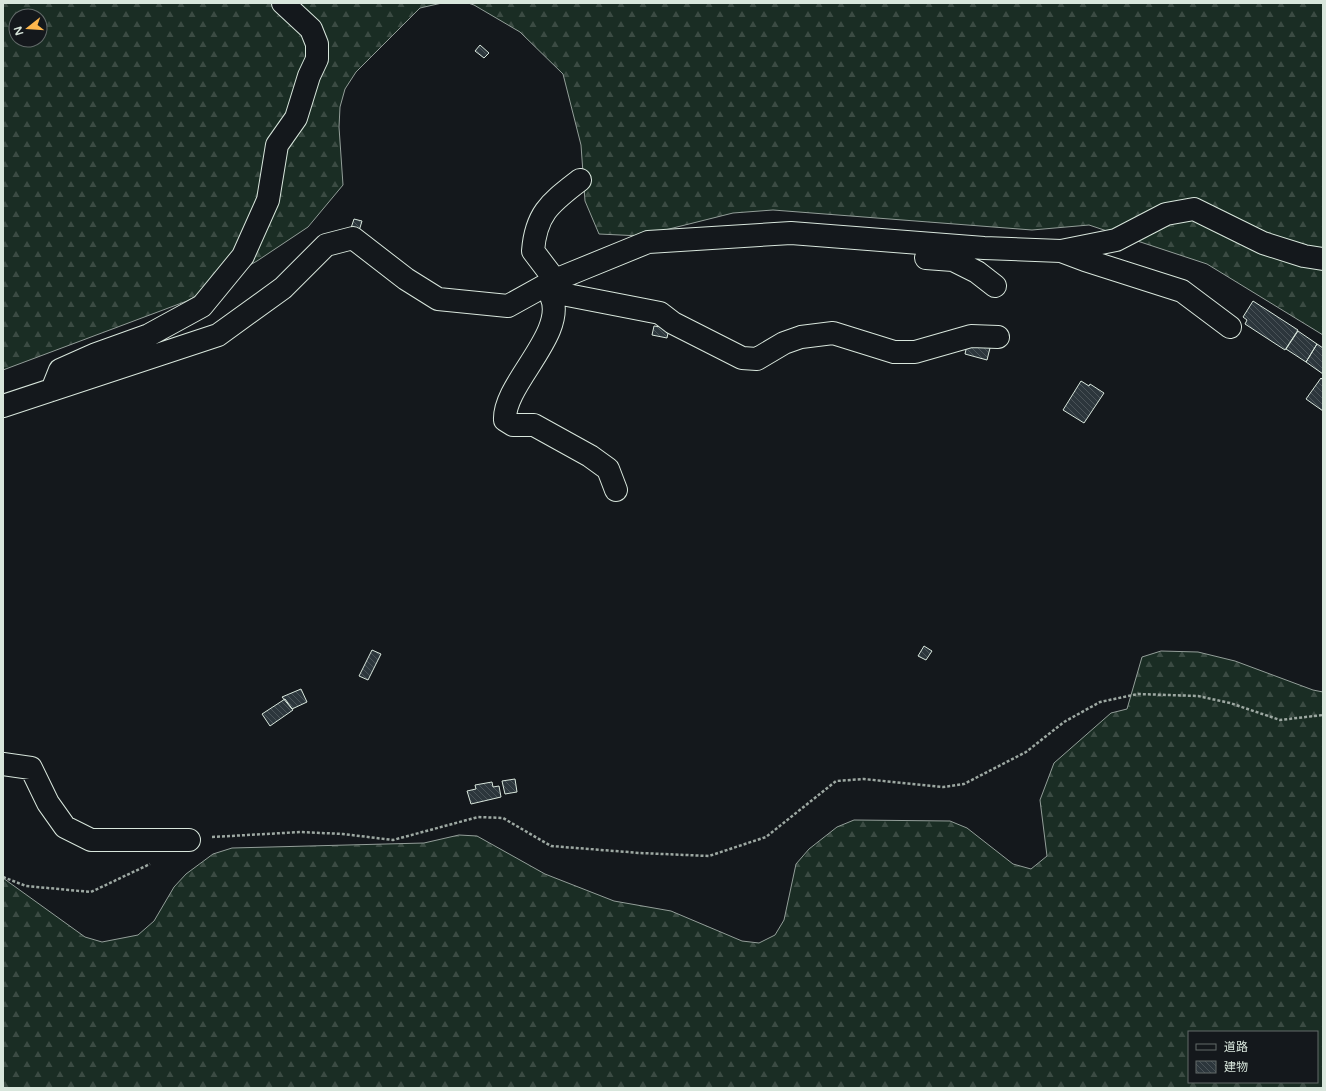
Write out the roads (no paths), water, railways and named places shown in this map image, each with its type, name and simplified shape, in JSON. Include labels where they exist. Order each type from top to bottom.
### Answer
[{"type":"street","points":[[52,390],[60,370],[96,354],[150,335],[202,306],[243,256],[268,200],[277,145],[296,118],[309,76],[317,59],[317,44],[311,29],[283,3]]},
{"type":"street","points":[[580,180],[550,204],[540,219],[534,238],[533,251],[549,283],[557,293],[660,313],[673,323],[742,358],[757,359],[784,343],[801,337],[833,333],[894,352],[915,352],[971,336],[998,336]]},
{"type":"street","points":[[3,406],[218,335],[283,288],[326,245],[353,238],[406,279],[438,299],[508,306],[549,283],[648,242],[791,233],[984,248],[1061,251],[1116,240],[1166,214],[1194,209],[1263,243],[1304,256],[1323,260]]},
{"type":"street","points":[[869,239],[880,253],[916,258],[953,260],[977,272],[995,286]]},
{"type":"street","points":[[1061,251],[1182,291],[1230,328]]},
{"type":"street","points":[[549,283],[553,308],[551,327],[504,411],[505,420],[513,425],[534,425],[590,456],[608,469],[616,490]]},
{"type":"street","points":[[3,764],[31,768],[48,803],[65,827],[91,840],[189,840]]}]
